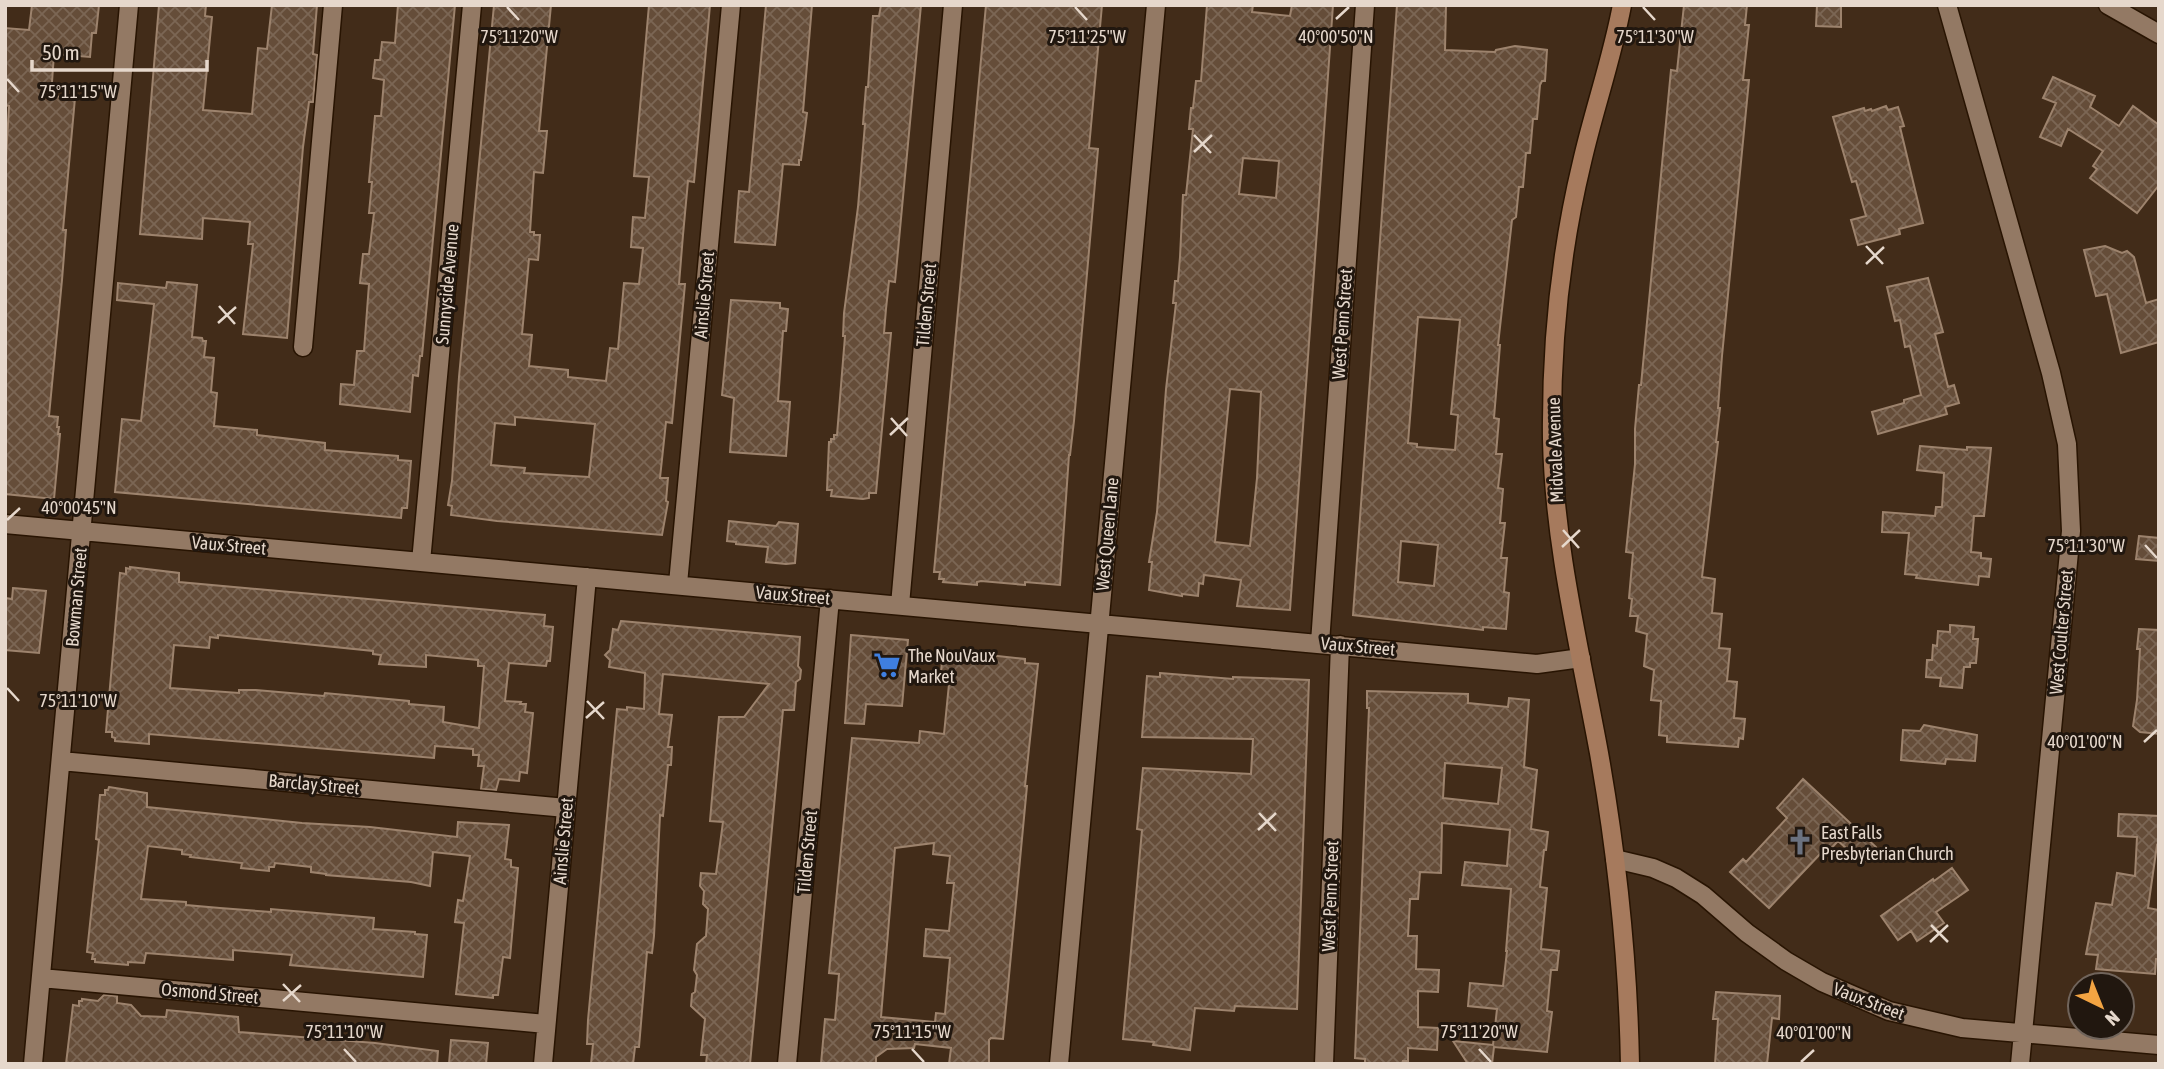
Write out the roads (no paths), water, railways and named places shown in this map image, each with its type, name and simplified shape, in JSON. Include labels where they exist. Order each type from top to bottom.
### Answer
[{"type":"street","name":"Bowman Street","points":[[33,1064],[129,5]]},
{"type":"street","points":[[303,347],[333,5]]},
{"type":"street","name":"Sunnyside Avenue","points":[[421,562],[472,5]]},
{"type":"street","name":"Ainslie Street","points":[[678,584],[731,5]]},
{"type":"street","name":"Tilden Street","points":[[900,605],[953,5]]},
{"type":"street","name":"West Queen Lane","points":[[1059,1064],[1156,5]]},
{"type":"street","name":"West Penn Street","points":[[1320,643],[1365,5]]},
{"type":"street","name":"Midvale Avenue","points":[[1622,5],[1582,160],[1564,252],[1555,321],[1552,442],[1567,588],[1609,813],[1615,859],[1626,964],[1630,1064]]},
{"type":"street","name":"West Coulter Street","points":[[1947,5],[2062,412],[2070,474],[2071,531],[2020,1064]]},
{"type":"street","points":[[2108,5],[2159,34]]},
{"type":"street","name":"Vaux Street","points":[[5,524],[1538,664],[1581,658]]},
{"type":"street","name":"Ainslie Street","points":[[543,1064],[587,577]]},
{"type":"street","name":"Tilden Street","points":[[787,1064],[830,599]]},
{"type":"street","name":"West Penn Street","points":[[1324,1064],[1340,645]]},
{"type":"street","name":"Barclay Street","points":[[61,761],[566,808]]},
{"type":"street","name":"Vaux Street","points":[[1615,859],[1653,868],[1683,882],[1786,961],[1889,1012],[1962,1028],[2159,1045]]},
{"type":"street","name":"Osmond Street","points":[[41,978],[546,1024]]},
{"type":"place","name":"The NouVaux Market","points":[[887,665]]},
{"type":"place","name":"East Falls Presbyterian Church","points":[[1800,842]]}]
